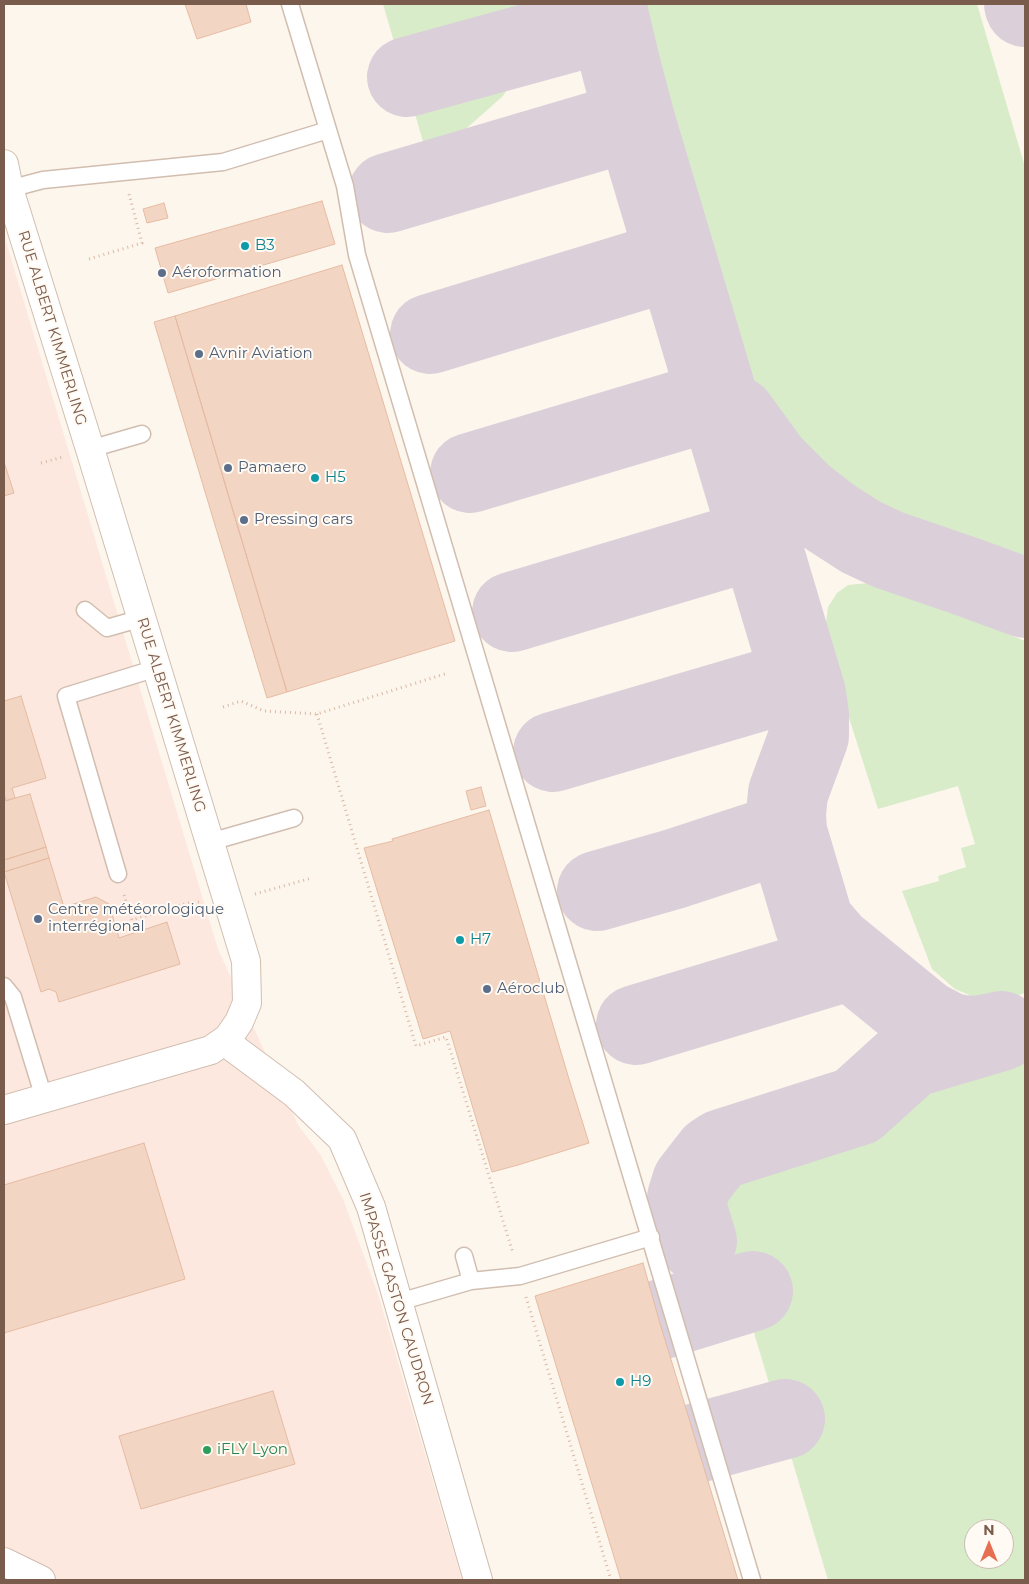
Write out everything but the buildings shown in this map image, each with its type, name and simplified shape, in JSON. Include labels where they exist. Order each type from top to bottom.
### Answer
[{"type":"street","name":"RUE ALBERT KIMMERLING","points":[[4,1110],[211,1050],[224,1041],[239,1022],[247,1003],[246,961],[90,449],[5,181]]},
{"type":"street","name":"IMPASSE GASTON CAUDRON","points":[[224,1041],[294,1093],[342,1139],[371,1207],[478,1580]]},
{"type":"street","points":[[4,1562],[40,1580]]},
{"type":"lane","points":[[290,4],[345,186],[360,265],[752,1580]]},
{"type":"lane","points":[[5,181],[43,180],[223,162],[328,130]]},
{"type":"lane","points":[[90,449],[142,434]]},
{"type":"lane","points":[[84,610],[106,628],[142,618]]},
{"type":"lane","points":[[118,874],[66,696],[157,668]]},
{"type":"lane","points":[[210,842],[294,818]]},
{"type":"lane","points":[[4,986],[13,997],[44,1098]]},
{"type":"lane","points":[[399,1302],[471,1281],[520,1276],[651,1238]]},
{"type":"lane","points":[[464,1256],[471,1281]]},
{"type":"path","points":[[89,258],[142,243],[123,172]]},
{"type":"path","points":[[224,707],[241,701],[264,711],[317,714],[448,673]]},
{"type":"path","points":[[317,714],[416,1046],[446,1037],[611,1580]]},
{"type":"shaded area","points":[[4,235],[218,949],[298,1125],[320,1154],[343,1199],[378,1294],[462,1580],[4,1580]]},
{"type":"green space","points":[[383,4],[552,4],[532,49],[503,96],[459,135],[436,145],[424,145]]},
{"type":"green space","points":[[642,4],[977,4],[1025,167],[1025,563],[943,542],[882,511],[833,476],[793,439],[767,405],[734,346],[660,80]]},
{"type":"green space","points":[[883,584],[1025,641],[1025,993],[1012,997],[979,999],[955,989],[932,969],[902,891],[939,881],[938,876],[966,867],[961,848],[975,844],[958,786],[878,809],[824,639],[828,607],[837,593],[848,585]]},
{"type":"green space","points":[[1025,1063],[1025,1580],[828,1580],[725,1236],[722,1196],[729,1172],[748,1157],[768,1148],[895,1113],[913,1104],[920,1091]]},
{"type":"taxiway","points":[[606,4],[635,120],[806,694],[809,736],[788,793],[786,814],[787,832],[814,923],[833,945],[925,1020],[948,1032],[962,1035],[976,1036],[998,1032]]},
{"type":"taxiway","points":[[407,77],[597,25]]},
{"type":"taxiway","points":[[388,193],[635,120]]},
{"type":"taxiway","points":[[430,334],[676,259]]},
{"type":"taxiway","points":[[470,473],[718,399]]},
{"type":"taxiway","points":[[736,416],[770,463],[803,496],[830,517],[861,537],[889,550],[1025,598]]},
{"type":"taxiway","points":[[512,612],[760,538]]},
{"type":"taxiway","points":[[553,752],[801,679]]},
{"type":"taxiway","points":[[597,891],[674,869],[787,832]]},
{"type":"taxiway","points":[[636,1025],[851,960]]},
{"type":"taxiway","points":[[697,1241],[688,1212],[687,1198],[692,1182],[713,1155],[722,1149],[857,1106],[910,1058],[1001,1031]]},
{"type":"taxiway","points":[[659,1320],[753,1291]]},
{"type":"taxiway","points":[[697,1443],[785,1419]]},
{"type":"place","name":"B3","points":[[245,246]]},
{"type":"place","name":"Aéroformation","points":[[162,273]]},
{"type":"place","name":"Avnir Aviation","points":[[199,354]]},
{"type":"place","name":"Pamaero","points":[[228,468]]},
{"type":"place","name":"H5","points":[[315,478]]},
{"type":"place","name":"Pressing cars","points":[[244,520]]},
{"type":"place","name":"Centre météorologique interrégional","points":[[38,919]]},
{"type":"place","name":"H7","points":[[460,940]]},
{"type":"place","name":"Aéroclub","points":[[487,989]]},
{"type":"place","name":"H9","points":[[620,1382]]},
{"type":"place","name":"iFLY Lyon","points":[[207,1450]]}]
